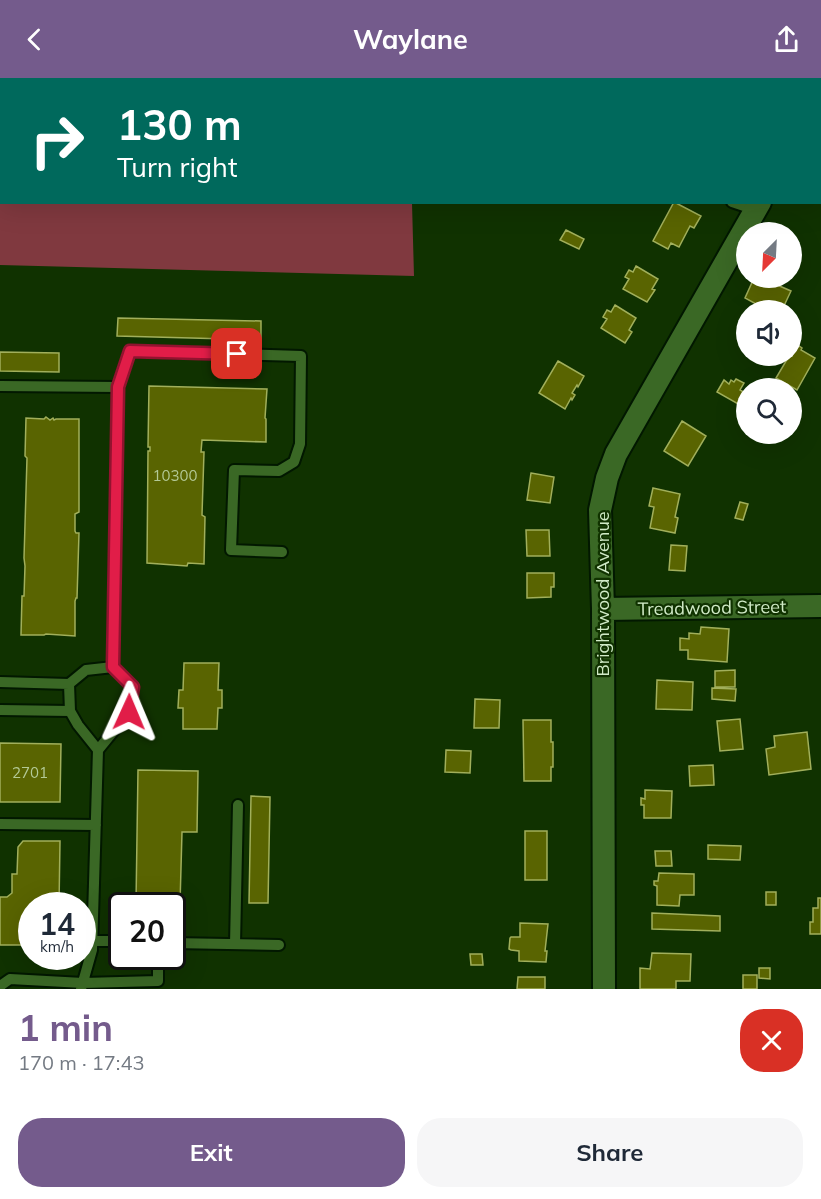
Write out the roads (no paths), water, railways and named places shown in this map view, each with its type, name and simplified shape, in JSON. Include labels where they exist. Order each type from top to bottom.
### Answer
[{"type":"street","name":"Brightwood Avenue","points":[[604,989],[603,609],[600,510],[607,478],[616,454],[758,206]]},
{"type":"street","name":"Treadwood Street","points":[[603,609],[821,606]]},
{"type":"lane","points":[[94,892],[98,750],[129,712],[133,687],[113,667],[118,387],[130,351],[301,356],[300,444],[294,462],[279,471],[234,470],[231,550],[282,552]]},
{"type":"lane","points":[[0,386],[118,387]]},
{"type":"lane","points":[[0,682],[69,684],[86,670],[113,667]]},
{"type":"lane","points":[[69,684],[70,711],[98,750]]},
{"type":"lane","points":[[0,710],[70,711]]},
{"type":"lane","points":[[235,944],[238,805]]},
{"type":"lane","points":[[0,825],[96,825]]},
{"type":"lane","points":[[186,943],[279,945]]},
{"type":"lane","points":[[82,986],[86,970]]},
{"type":"lane","points":[[0,989],[0,986],[10,980],[82,986],[158,981],[158,970]]}]
